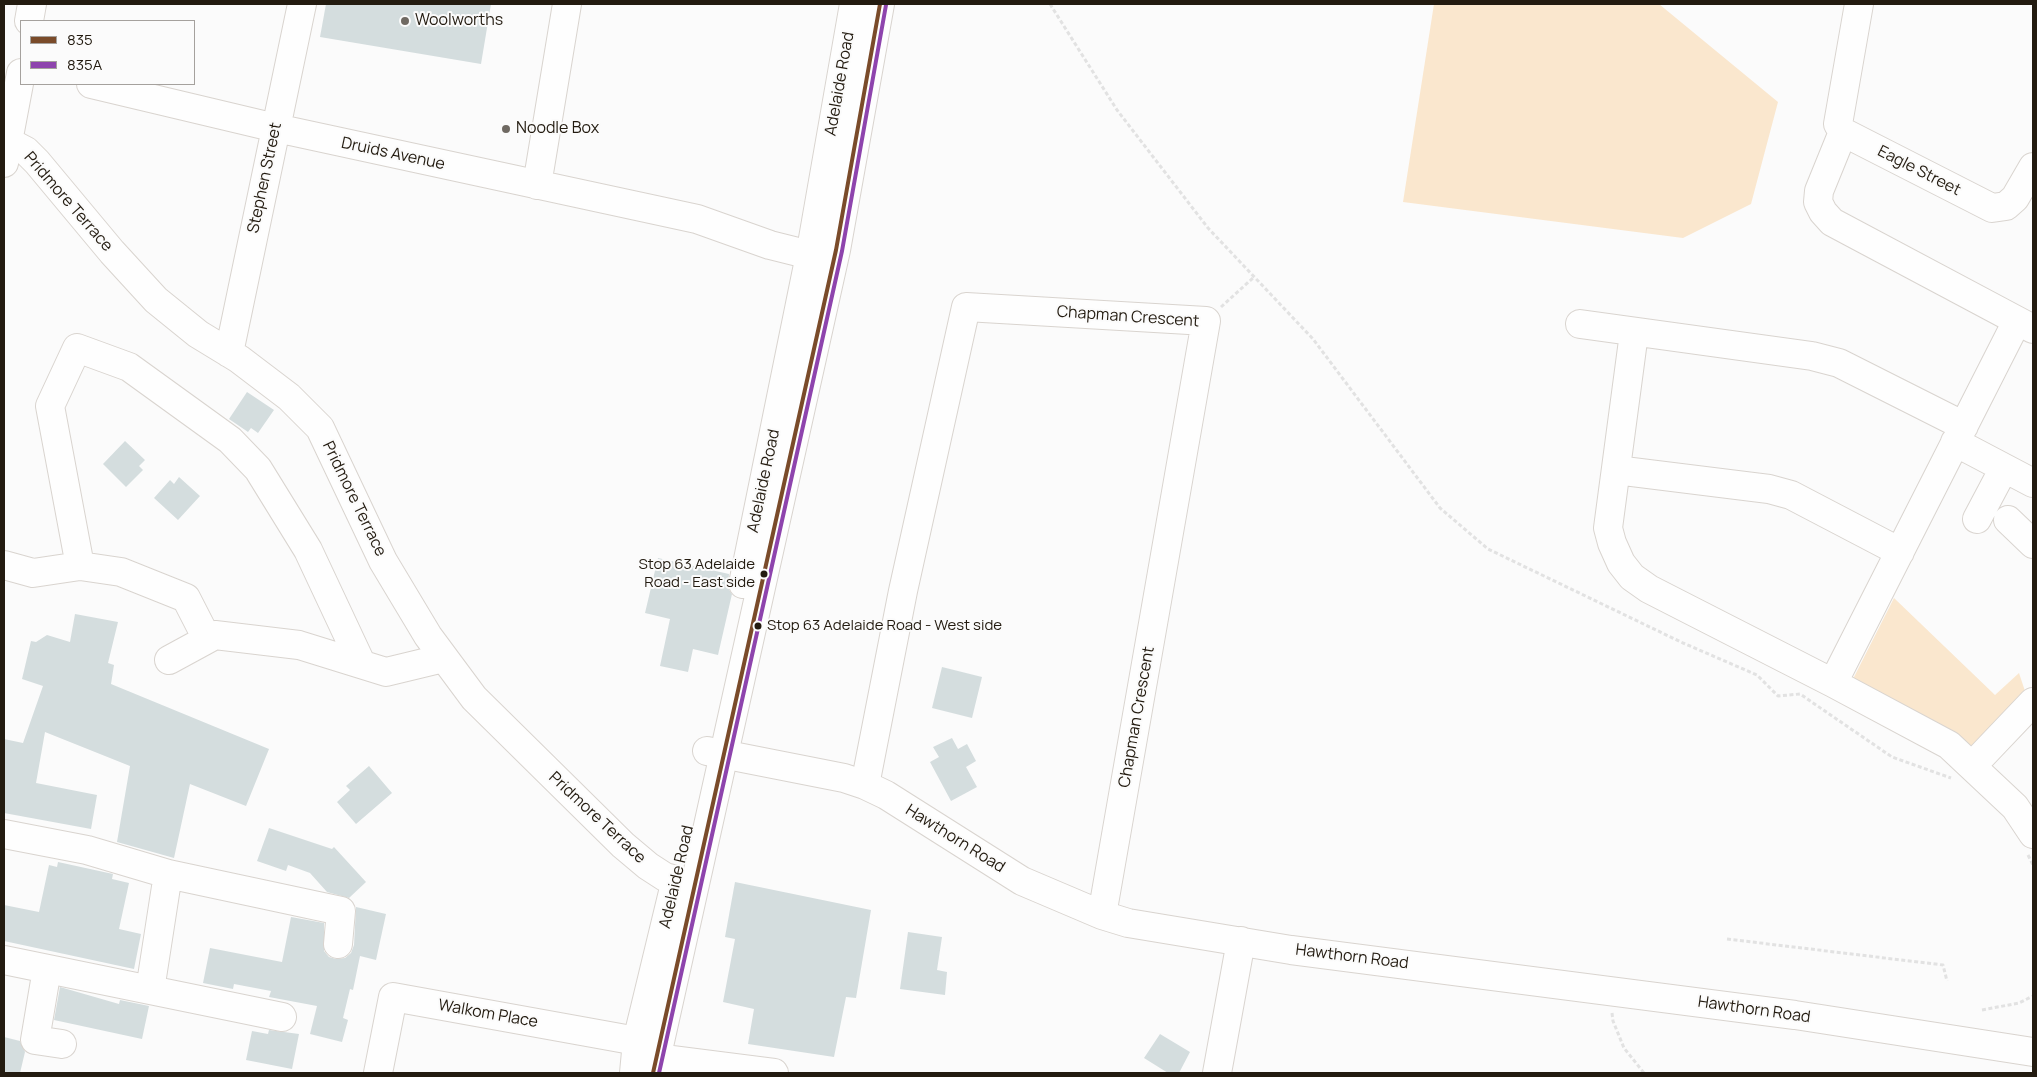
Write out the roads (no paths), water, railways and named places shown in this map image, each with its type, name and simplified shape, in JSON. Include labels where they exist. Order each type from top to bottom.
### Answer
[{"type":"street","points":[[29,20],[32,4]]},
{"type":"street","name":"Stephen Street","points":[[229,353],[302,4]]},
{"type":"street","points":[[537,185],[567,4]]},
{"type":"street","name":"Adelaide Road","points":[[634,1073],[651,1054],[715,753],[812,245],[854,4]]},
{"type":"street","name":"Adelaide Road","points":[[651,1054],[676,880],[715,753],[836,250],[880,4]]},
{"type":"street","points":[[1833,683],[1960,434],[2025,325],[1832,222],[1823,212],[1818,202],[1819,191],[1840,128],[1859,4]]},
{"type":"street","points":[[4,64],[20,67]]},
{"type":"street","points":[[6,152],[20,77]]},
{"type":"street","name":"Druids Avenue","points":[[95,85],[276,128],[697,219],[770,245],[812,245],[836,250]]},
{"type":"street","name":"Eagle Street","points":[[1840,128],[1992,208],[2006,206],[2015,198],[2033,166]]},
{"type":"street","name":"Pridmore Terrace","points":[[6,152],[26,151],[38,162],[112,252],[156,300],[198,334],[229,353],[289,397],[320,428],[383,561],[428,636],[474,698],[521,747],[642,862],[665,877],[676,880]]},
{"type":"street","name":"Chapman Crescent","points":[[865,785],[903,591],[966,307],[1206,321],[1102,915]]},
{"type":"street","points":[[1580,324],[1634,333],[1812,356],[1839,363],[1960,434],[2004,468],[2033,483]]},
{"type":"street","points":[[1634,333],[1608,528],[1621,563],[1632,577],[1649,589],[1833,683],[1948,745],[1962,773],[2015,807],[2029,842]]},
{"type":"street","points":[[80,566],[50,406],[77,348],[129,368],[230,440],[258,468],[308,550],[362,663]]},
{"type":"street","points":[[1977,519],[2004,468]]},
{"type":"street","points":[[1616,470],[1769,490],[1791,495],[1900,552]]},
{"type":"street","points":[[2008,520],[2033,544]]},
{"type":"street","points":[[4,565],[33,573],[80,566],[121,572],[186,598],[207,640]]},
{"type":"street","points":[[169,660],[216,635],[299,645],[386,672],[444,658]]},
{"type":"street","points":[[1962,773],[2033,702]]},
{"type":"street","name":"Hawthorn Road","points":[[715,753],[844,778],[865,785],[886,795],[1022,881],[1102,915],[1128,923],[1291,950],[1795,1015],[2033,1052]]},
{"type":"street","points":[[4,834],[87,850],[168,874],[341,911],[338,944]]},
{"type":"street","points":[[150,990],[168,874]]},
{"type":"street","points":[[1217,1073],[1241,941]]},
{"type":"street","points":[[4,960],[282,1017]]},
{"type":"street","points":[[47,969],[35,1040],[62,1044]]},
{"type":"street","name":"Walkom Place","points":[[378,1073],[393,997],[651,1054]]},
{"type":"street","points":[[651,1054],[774,1073]]},
{"type":"place","name":"Woolworths","points":[[405,21]]},
{"type":"place","name":"Noodle Box","points":[[506,129]]},
{"type":"place","name":"Stop 63 Adelaide Road - East side","points":[[764,574]]},
{"type":"place","name":"Stop 63 Adelaide Road - West side","points":[[758,626]]}]
